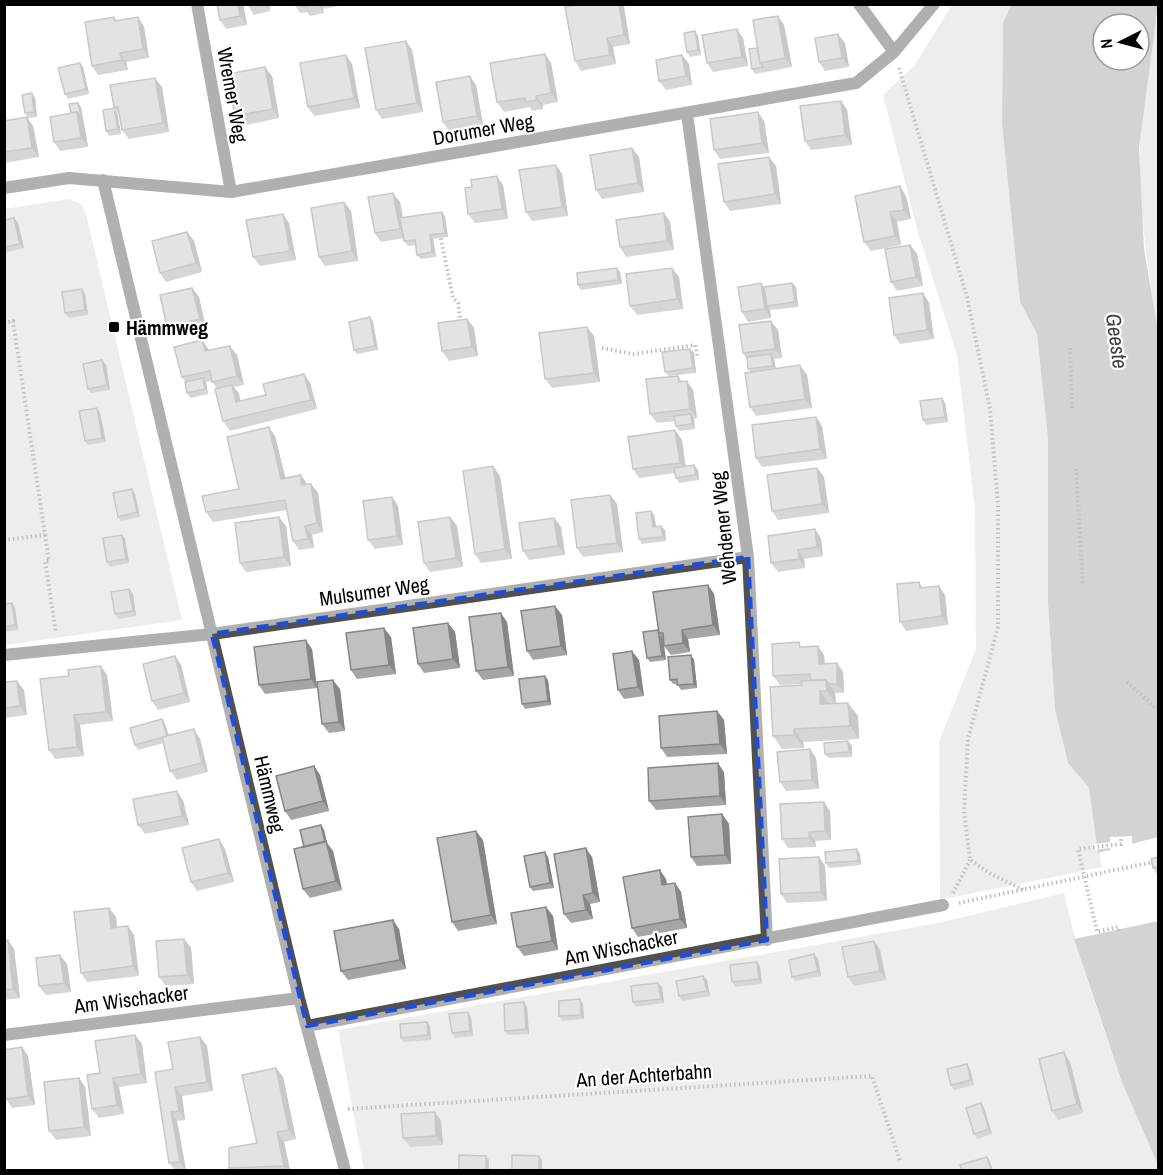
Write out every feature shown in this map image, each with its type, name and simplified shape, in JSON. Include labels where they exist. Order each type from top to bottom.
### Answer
[{"type":"street","name":"Wremer Weg","points":[[197,4],[231,192]]},
{"type":"street","points":[[859,4],[894,52]]},
{"type":"street","name":"Dorumer Weg","points":[[4,188],[69,178],[231,192],[856,83],[894,52],[934,4]]},
{"type":"street","name":"Wehdener Weg","points":[[687,114],[748,557],[767,940]]},
{"type":"street","name":"Hämmweg","points":[[104,180],[299,998],[345,1170]]},
{"type":"street","name":"Mulsumer Weg","points":[[4,655],[212,634],[748,557]]},
{"type":"street","name":"Am Wischacker","points":[[307,1026],[944,905]]},
{"type":"street","name":"Am Wischacker","points":[[4,1035],[299,998]]},
{"type":"path","points":[[894,52],[967,297],[990,409],[998,504],[998,627],[968,740],[963,811],[970,860],[955,891],[944,905]]},
{"type":"path","points":[[438,224],[453,298],[458,303],[462,326]]},
{"type":"path","points":[[4,323],[13,321],[49,561],[45,561],[59,648]]},
{"type":"path","points":[[602,348],[633,354],[695,345],[698,358]]},
{"type":"path","points":[[1070,348],[1072,410]]},
{"type":"path","points":[[1076,469],[1083,586]]},
{"type":"path","points":[[4,540],[45,535]]},
{"type":"path","points":[[1127,682],[1158,710]]},
{"type":"path","points":[[1119,931],[1118,927],[1097,932],[1078,849],[1121,844],[1120,836]]},
{"type":"path","points":[[970,860],[991,874],[1026,891]]},
{"type":"path","points":[[944,905],[1026,891],[1158,861]]},
{"type":"path","name":"An der Achterbahn","points":[[329,1110],[872,1076],[900,1161]]},
{"type":"highlighted area","points":[[748,557],[767,940],[307,1026],[212,634]]},
{"type":"shaded area","points":[[952,5],[1011,5],[1003,23],[1002,124],[1020,302],[1037,334],[1048,439],[1048,603],[1055,710],[1068,763],[1089,788],[1102,867],[940,900],[939,742],[976,649],[975,510],[957,355],[917,229],[883,95],[914,66]]},
{"type":"shaded area","points":[[1158,16],[1158,331],[1146,252],[1140,173],[1143,94],[1146,72],[1151,72],[1151,46]]},
{"type":"shaded area","points":[[69,199],[81,204],[86,214],[182,620],[5,645],[5,209]]},
{"type":"shaded area","points":[[1064,893],[1093,997],[1158,1170],[364,1170],[338,1030],[938,923]]},
{"type":"water","name":"Geeste","points":[[1011,5],[1158,5],[1151,58],[1151,12],[1091,12],[1091,72],[1149,72],[1139,148],[1144,249],[1158,331],[1158,837],[1098,853],[1089,788],[1068,763],[1055,710],[1048,603],[1048,439],[1037,334],[1020,302],[1002,124],[1003,23]]},
{"type":"water","points":[[1158,921],[1158,1165],[1122,1082],[1074,939]]},
{"type":"pier","points":[[1132,836],[1132,847],[1117,851],[1111,851],[1110,848],[1095,850],[1094,844],[1110,842],[1110,837]]},
{"type":"building","points":[[217,4],[238,4],[240,16],[220,20]]},
{"type":"building","points":[[578,4],[619,4],[624,35],[607,38],[610,55],[575,61],[565,7]]},
{"type":"building","points":[[778,16],[785,58],[760,63],[753,20]]},
{"type":"building","points":[[114,17],[115,21],[138,17],[143,49],[120,53],[122,60],[92,66],[85,22]]},
{"type":"building","points":[[737,29],[742,57],[707,63],[702,35]]},
{"type":"building","points":[[695,31],[698,50],[687,52],[684,33]]},
{"type":"building","points":[[838,34],[842,58],[819,62],[815,38]]},
{"type":"building","points":[[406,41],[417,103],[376,110],[365,48]]},
{"type":"building","points":[[757,48],[763,67],[752,69],[749,49]]},
{"type":"building","points":[[545,54],[551,93],[536,96],[537,100],[526,102],[525,98],[497,102],[490,63]]},
{"type":"building","points":[[346,55],[354,98],[308,107],[300,63]]},
{"type":"building","points":[[682,55],[686,76],[659,81],[656,60]]},
{"type":"building","points":[[80,63],[86,89],[65,94],[58,68]]},
{"type":"building","points":[[265,67],[273,109],[235,116],[228,74]]},
{"type":"building","points":[[470,76],[477,116],[443,122],[436,82]]},
{"type":"building","points":[[155,78],[163,123],[122,130],[118,107],[114,107],[110,85]]},
{"type":"building","points":[[32,93],[34,112],[25,113],[22,95]]},
{"type":"building","points":[[841,101],[845,135],[805,141],[800,106]]},
{"type":"building","points":[[78,103],[81,117],[77,112],[71,113],[69,104]]},
{"type":"building","points":[[114,108],[118,129],[106,131],[103,110]]},
{"type":"building","points":[[77,112],[81,138],[54,142],[50,117]]},
{"type":"building","points":[[758,112],[762,143],[714,150],[710,119]]},
{"type":"building","points":[[27,117],[32,148],[4,152],[4,121]]},
{"type":"building","points":[[632,148],[638,183],[596,190],[590,155]]},
{"type":"building","points":[[769,157],[775,194],[724,202],[718,164]]},
{"type":"building","points":[[556,165],[562,207],[526,212],[519,170]]},
{"type":"building","points":[[497,176],[502,209],[468,214],[465,188],[472,187],[471,180]]},
{"type":"building","points":[[900,186],[904,210],[890,212],[895,236],[864,242],[855,196]]},
{"type":"building","points":[[393,193],[400,229],[375,233],[368,197]]},
{"type":"building","points":[[344,202],[352,251],[319,257],[311,208]]},
{"type":"building","points":[[442,212],[445,233],[430,235],[432,252],[417,255],[415,240],[404,241],[400,218]]},
{"type":"building","points":[[664,213],[667,241],[620,247],[616,220]]},
{"type":"building","points":[[283,214],[290,251],[253,257],[246,220]]},
{"type":"building","points":[[14,218],[20,244],[4,247],[4,220]]},
{"type":"building","points":[[187,232],[196,263],[160,273],[152,241]]},
{"type":"building","points":[[910,245],[916,277],[891,282],[885,249]]},
{"type":"building","points":[[617,268],[618,280],[578,285],[577,273]]},
{"type":"building","points":[[672,268],[677,299],[630,306],[626,274]]},
{"type":"building","points":[[761,283],[765,309],[742,312],[738,287]]},
{"type":"building","points":[[792,283],[795,302],[767,306],[764,287]]},
{"type":"building","points":[[192,288],[200,319],[167,327],[160,295]]},
{"type":"building","points":[[82,289],[85,310],[65,313],[62,292]]},
{"type":"building","points":[[923,293],[927,330],[894,335],[889,298]]},
{"type":"building","points":[[370,317],[375,346],[354,350],[349,322]]},
{"type":"building","points":[[467,319],[472,347],[442,351],[438,323]]},
{"type":"building","points":[[771,321],[775,349],[743,353],[739,325]]},
{"type":"building","points":[[587,327],[594,373],[545,379],[539,333]]},
{"type":"building","points":[[202,340],[205,351],[230,346],[237,376],[212,382],[210,371],[182,377],[174,347]]},
{"type":"building","points":[[690,349],[693,368],[665,372],[662,352]]},
{"type":"building","points":[[771,354],[773,366],[748,369],[747,357]]},
{"type":"building","points":[[102,360],[107,385],[88,389],[83,364]]},
{"type":"building","points":[[800,365],[805,399],[750,407],[745,373]]},
{"type":"building","points":[[304,374],[311,400],[223,421],[215,389],[232,385],[236,402],[266,395],[263,384]]},
{"type":"building","points":[[678,376],[679,382],[687,381],[690,409],[650,414],[646,379]]},
{"type":"building","points":[[203,378],[205,389],[187,393],[185,382]]},
{"type":"building","points":[[942,398],[945,417],[923,420],[920,401]]},
{"type":"building","points":[[97,408],[102,438],[85,441],[79,411]]},
{"type":"building","points":[[691,414],[692,424],[676,426],[674,416]]},
{"type":"building","points":[[816,417],[820,449],[756,458],[752,425]]},
{"type":"building","points":[[269,427],[281,479],[301,475],[301,485],[311,484],[317,523],[305,526],[308,539],[293,541],[285,500],[206,512],[202,496],[239,489],[227,437]]},
{"type":"building","points":[[675,430],[680,463],[633,469],[628,437]]},
{"type":"building","points":[[694,465],[696,475],[676,478],[674,468]]},
{"type":"building","points":[[493,466],[505,549],[475,554],[463,471]]},
{"type":"building","points":[[817,468],[822,504],[772,511],[767,475]]},
{"type":"building","points":[[132,489],[137,512],[118,517],[113,493]]},
{"type":"building","points":[[610,495],[617,543],[577,548],[571,500]]},
{"type":"building","points":[[392,497],[397,536],[368,540],[363,501]]},
{"type":"building","points":[[651,511],[653,527],[661,526],[663,537],[639,539],[636,513]]},
{"type":"building","points":[[279,517],[284,557],[240,563],[235,523]]},
{"type":"building","points":[[450,517],[456,558],[424,563],[418,522]]},
{"type":"building","points":[[554,518],[558,546],[523,551],[519,523]]},
{"type":"building","points":[[815,529],[817,547],[798,550],[799,559],[771,563],[768,536]]},
{"type":"building","points":[[122,535],[126,559],[107,562],[103,538]]},
{"type":"building","points":[[919,582],[920,588],[939,586],[942,616],[900,622],[897,584]]},
{"type":"building","points":[[708,585],[713,625],[682,630],[683,643],[664,646],[663,633],[659,633],[653,592]]},
{"type":"building","points":[[129,589],[133,611],[115,614],[111,592]]},
{"type":"building","points":[[12,603],[15,625],[4,627],[4,604]]},
{"type":"building","points":[[555,606],[561,646],[527,651],[521,611]]},
{"type":"building","points":[[501,613],[508,667],[476,671],[469,617]]},
{"type":"building","points":[[448,623],[453,659],[418,664],[413,628]]},
{"type":"building","points":[[384,628],[389,665],[351,670],[346,633]]},
{"type":"building","points":[[658,630],[662,656],[647,658],[643,632]]},
{"type":"building","points":[[306,640],[311,679],[259,685],[254,647]]},
{"type":"building","points":[[799,642],[800,647],[818,646],[819,664],[837,663],[837,684],[829,684],[826,680],[811,680],[810,674],[773,676],[772,644]]},
{"type":"building","points":[[632,651],[638,687],[618,690],[613,654]]},
{"type":"building","points":[[691,655],[694,684],[677,685],[677,679],[670,680],[668,657]]},
{"type":"building","points":[[175,656],[184,693],[152,701],[143,664]]},
{"type":"building","points":[[101,666],[106,712],[74,715],[77,747],[49,750],[40,679],[69,676],[68,670]]},
{"type":"building","points":[[545,676],[548,701],[522,704],[519,679]]},
{"type":"building","points":[[333,680],[339,722],[322,724],[317,682]]},
{"type":"building","points":[[826,680],[827,691],[820,691],[820,704],[848,703],[850,726],[794,729],[794,735],[773,736],[770,687],[802,685],[801,681]]},
{"type":"building","points":[[17,681],[20,706],[4,708],[4,682]]},
{"type":"building","points":[[717,711],[720,744],[661,748],[659,716]]},
{"type":"building","points":[[162,719],[167,736],[135,745],[130,728]]},
{"type":"building","points":[[194,729],[202,763],[170,771],[162,737]]},
{"type":"building","points":[[848,741],[849,752],[825,754],[824,743]]},
{"type":"building","points":[[810,749],[812,780],[780,782],[777,752]]},
{"type":"building","points":[[718,763],[720,796],[649,801],[648,768]]},
{"type":"building","points":[[314,766],[323,801],[285,811],[276,776]]},
{"type":"building","points":[[177,791],[182,816],[138,825],[133,799]]},
{"type":"building","points":[[824,802],[825,831],[809,832],[809,838],[782,839],[780,804]]},
{"type":"building","points":[[722,814],[725,855],[691,857],[688,817]]},
{"type":"building","points":[[321,825],[325,842],[304,847],[300,830]]},
{"type":"building","points":[[476,831],[491,915],[452,922],[437,838]]},
{"type":"building","points":[[219,839],[228,873],[191,882],[182,848]]},
{"type":"building","points":[[326,841],[336,881],[303,889],[294,849]]},
{"type":"building","points":[[586,848],[593,893],[583,895],[586,910],[564,914],[554,854]]},
{"type":"building","points":[[857,849],[858,861],[826,863],[825,852]]},
{"type":"building","points":[[545,852],[550,883],[530,887],[524,856]]},
{"type":"building","points":[[819,857],[821,892],[781,894],[779,859]]},
{"type":"building","points":[[1158,857],[1158,867],[1153,868],[1151,859]]},
{"type":"building","points":[[660,870],[662,885],[675,883],[680,919],[632,928],[623,877]]},
{"type":"building","points":[[546,907],[552,941],[517,947],[511,913]]},
{"type":"building","points":[[109,908],[111,928],[128,926],[133,966],[81,973],[74,912]]},
{"type":"building","points":[[393,920],[400,960],[341,971],[334,931]]},
{"type":"building","points":[[184,939],[187,975],[159,977],[156,941]]},
{"type":"building","points":[[8,940],[13,989],[4,990],[4,941]]},
{"type":"building","points":[[874,941],[880,971],[848,977],[842,947]]},
{"type":"building","points":[[814,954],[818,971],[792,977],[789,960]]},
{"type":"building","points":[[60,955],[64,983],[39,986],[36,958]]},
{"type":"building","points":[[757,962],[759,979],[732,982],[730,965]]},
{"type":"building","points":[[703,976],[707,991],[679,996],[676,981]]},
{"type":"building","points":[[658,983],[661,999],[633,1002],[631,986]]},
{"type":"building","points":[[580,999],[581,1015],[559,1016],[559,1001]]},
{"type":"building","points":[[524,1002],[526,1029],[505,1031],[504,1004]]},
{"type":"building","points":[[468,1012],[470,1031],[452,1033],[449,1014]]},
{"type":"building","points":[[427,1022],[428,1035],[401,1038],[400,1024]]},
{"type":"building","points":[[135,1035],[141,1074],[113,1078],[117,1105],[92,1109],[87,1075],[100,1073],[95,1041]]},
{"type":"building","points":[[200,1037],[207,1082],[175,1087],[179,1111],[171,1112],[180,1162],[169,1163],[155,1072],[173,1069],[168,1042]]},
{"type":"building","points":[[22,1047],[28,1096],[6,1099],[4,1050]]},
{"type":"building","points":[[1064,1052],[1077,1104],[1052,1111],[1039,1059]]},
{"type":"building","points":[[967,1064],[971,1080],[951,1085],[947,1069]]},
{"type":"building","points":[[276,1068],[289,1130],[277,1132],[284,1166],[229,1168],[229,1148],[257,1143],[242,1075]]},
{"type":"building","points":[[79,1078],[84,1127],[49,1131],[44,1082]]},
{"type":"building","points":[[981,1103],[989,1129],[974,1134],[966,1108]]},
{"type":"building","points":[[435,1112],[436,1136],[403,1138],[401,1114]]},
{"type":"building","points":[[459,1155],[486,1156],[486,1170],[459,1170]]},
{"type":"building","points":[[512,1155],[539,1156],[539,1170],[512,1170]]},
{"type":"building","points":[[987,1157],[991,1170],[962,1170],[960,1165]]},
{"type":"place","name":"Hämmweg","points":[[114,327]]}]
